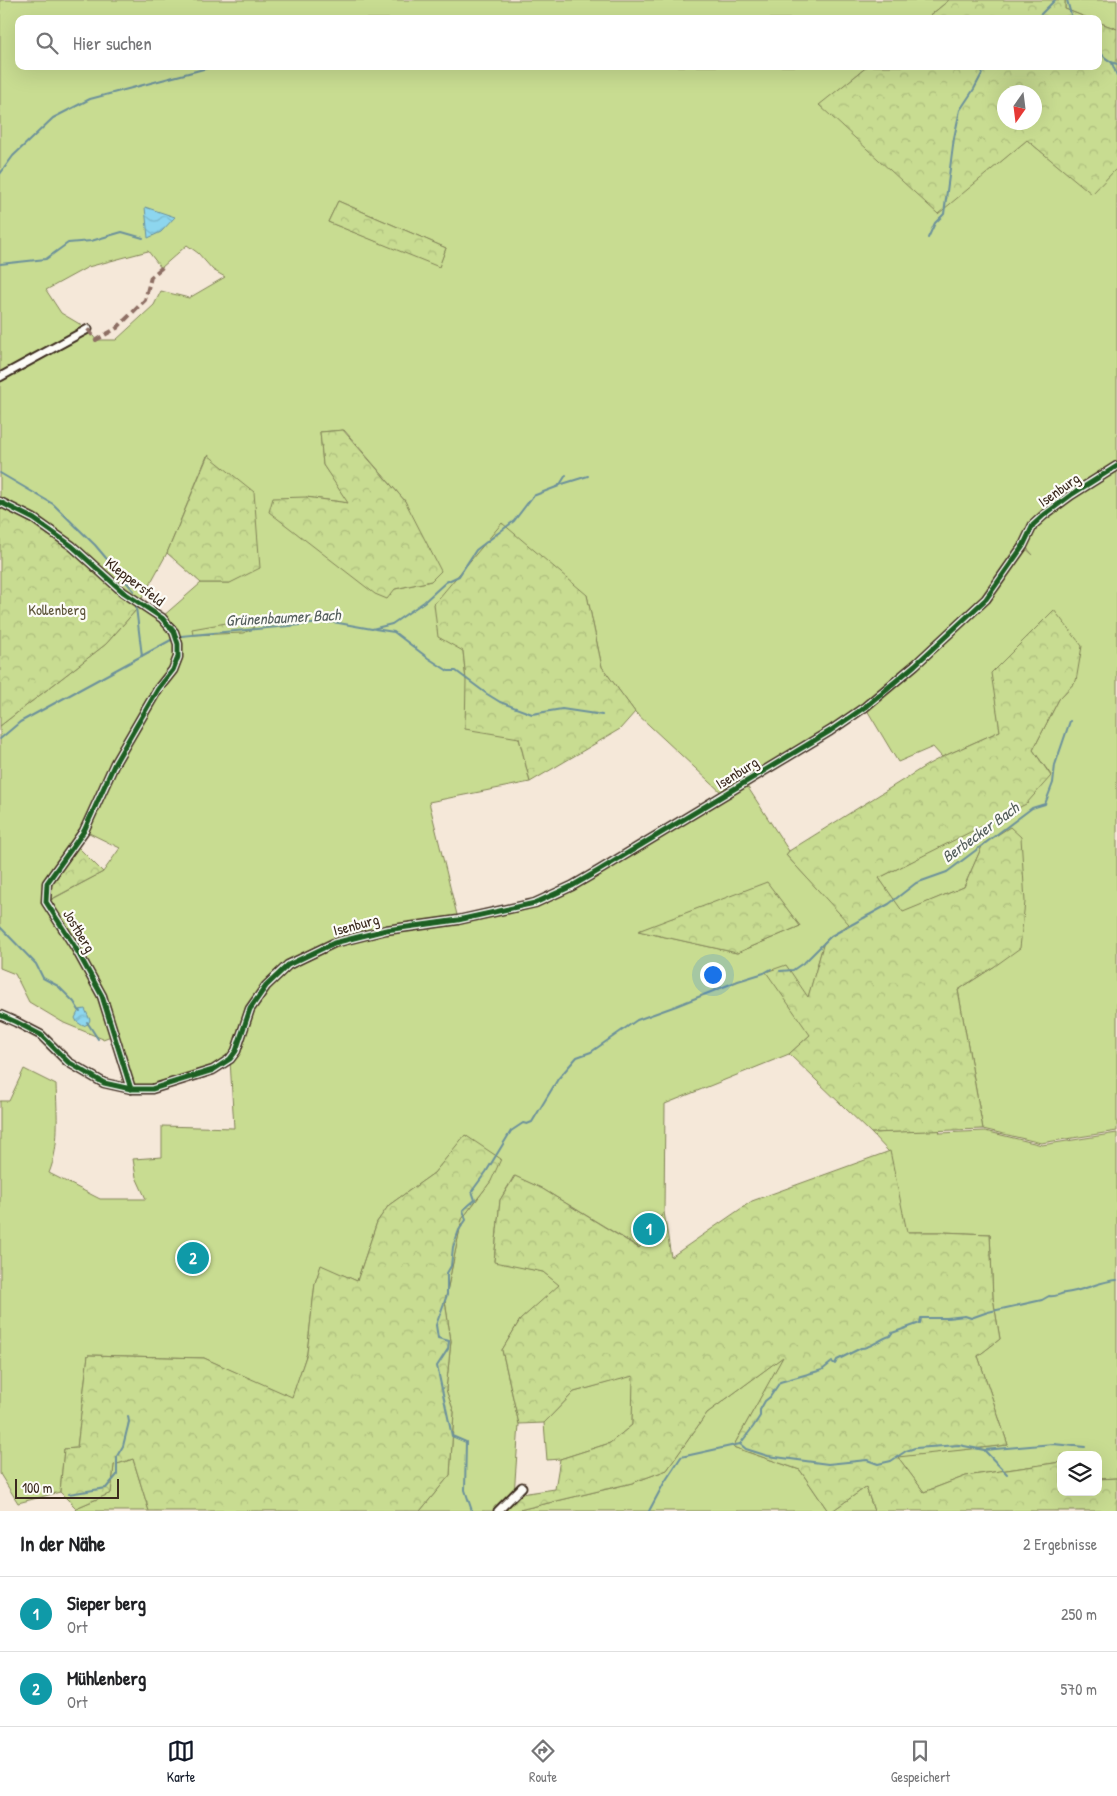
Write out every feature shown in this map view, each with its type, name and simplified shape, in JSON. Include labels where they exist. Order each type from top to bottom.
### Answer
[{"type":"street","points":[[0,377],[88,330]]},
{"type":"street","name":"Isenburg","points":[[131,1089],[159,1087],[213,1070],[230,1059],[236,1051],[250,1009],[266,986],[288,966],[334,943],[386,930],[458,920],[535,903],[575,885],[823,735],[865,707],[915,665],[986,599],[1022,546],[1033,526],[1071,495],[1117,466]]},
{"type":"street","name":"Kleppersfeld","points":[[0,502],[42,524],[72,546],[123,592],[162,618],[174,632],[178,644],[178,657],[173,670],[158,689],[115,763],[100,795]]},
{"type":"street","name":"Jostberg","points":[[100,795],[84,832],[47,883],[46,902],[102,996],[131,1089]]},
{"type":"street","points":[[0,1015],[40,1035],[68,1062],[104,1083],[131,1089]]},
{"type":"street","points":[[498,1511],[522,1487]]},
{"type":"green space","points":[[0,0],[949,0],[931,15],[15,15],[15,70],[863,70],[820,105],[938,213],[1027,140],[1092,193],[1117,168],[1117,461],[1041,513],[1029,524],[1020,545],[995,585],[1023,546],[1033,555],[1026,547],[1034,532],[1046,519],[1075,496],[1117,470],[1117,1131],[1041,1143],[983,1129],[958,990],[995,966],[1009,828],[983,844],[964,887],[902,913],[879,878],[939,847],[1051,775],[1033,750],[1059,699],[1076,681],[992,673],[1000,731],[942,757],[933,747],[898,762],[864,705],[731,792],[747,786],[789,851],[786,855],[850,924],[824,942],[808,998],[810,1035],[789,1054],[665,1104],[664,1212],[640,1248],[541,1188],[514,1176],[500,1200],[494,1261],[543,1272],[560,1285],[520,1320],[502,1350],[519,1424],[514,1495],[498,1511],[420,1511],[450,1475],[454,1412],[446,1390],[451,1341],[445,1301],[462,1219],[491,1181],[466,1135],[434,1173],[389,1205],[377,1222],[357,1281],[321,1266],[315,1283],[307,1353],[292,1398],[204,1358],[88,1355],[77,1448],[64,1449],[60,1492],[18,1503],[0,1474],[0,1101],[9,1101],[24,1069],[56,1085],[56,1141],[49,1173],[100,1199],[146,1199],[136,1177],[133,1159],[162,1157],[162,1126],[234,1128],[230,1060],[213,1070],[152,1089],[131,1089],[114,1035],[103,1039],[64,1023],[29,1002],[15,974],[0,968],[0,726],[106,644],[136,610],[140,602],[0,502]],"holes":[[[338,201],[446,248],[439,266],[328,222]],[[187,245],[198,253],[213,270],[225,277],[189,298],[161,291],[154,305],[116,340],[96,340],[88,329],[61,313],[46,290],[88,267],[148,251],[161,268]],[[344,430],[405,501],[431,581],[395,589],[306,497],[349,503],[323,465],[320,432]],[[207,456],[230,583],[201,583],[162,617],[140,602],[167,553]],[[587,595],[602,667],[635,712],[724,795],[535,903],[458,919],[429,802],[530,782],[519,738],[466,680],[463,651]],[[98,800],[87,832],[120,848],[103,872],[47,902]],[[767,883],[800,926],[737,953],[639,931]]]},
{"type":"green space","points":[[949,0],[1065,0],[1065,9],[1080,15],[931,15]]},
{"type":"green space","points":[[1065,0],[1117,0],[1117,29],[1102,23],[1102,15],[1080,15],[1065,9]]},
{"type":"green space","points":[[1102,23],[1117,29],[1117,168],[1092,194],[1027,140],[938,214],[819,105],[863,70],[1102,70]]},
{"type":"green space","points":[[338,201],[446,248],[439,267],[328,222]]},
{"type":"green space","points":[[343,430],[405,501],[441,571],[431,581],[395,589],[387,599],[375,594],[269,512],[273,498],[306,497],[348,503],[323,465],[320,432]]},
{"type":"green space","points":[[208,455],[254,492],[260,568],[230,583],[201,583],[167,553]]},
{"type":"green space","name":"Kollenberg","points":[[0,502],[34,519],[140,602],[136,610],[106,644],[0,726]]},
{"type":"green space","points":[[502,523],[587,595],[602,667],[635,712],[620,729],[530,782],[519,738],[465,729],[466,680],[463,651],[438,637],[434,604]]},
{"type":"green space","points":[[1054,610],[1082,646],[1076,681],[1059,699],[1033,750],[1051,776],[1026,804],[879,878],[903,912],[964,887],[983,844],[1010,827],[1021,837],[1025,902],[1020,948],[958,990],[983,1129],[871,1133],[789,1054],[810,1035],[766,972],[786,965],[808,997],[824,942],[849,924],[786,855],[789,851],[927,765],[1000,731],[991,673]]},
{"type":"green space","points":[[249,619],[255,621],[253,629],[243,633],[193,635],[192,629]]},
{"type":"green space","points":[[78,847],[103,872],[46,902],[47,883]]},
{"type":"green space","points":[[767,882],[800,926],[737,953],[638,931]]},
{"type":"green space","points":[[939,1130],[940,1133],[985,1131],[1042,1145],[1117,1133],[1117,1478],[1102,1479],[1102,1451],[1057,1451],[1057,1463],[966,1476],[924,1492],[897,1456],[1008,1445],[978,1356],[1000,1339],[993,1298],[990,1234],[906,1232],[890,1153],[871,1133]]},
{"type":"green space","points":[[465,1135],[501,1159],[491,1181],[462,1219],[445,1301],[451,1341],[446,1390],[454,1412],[450,1475],[420,1511],[149,1511],[133,1459],[114,1465],[111,1493],[76,1508],[60,1492],[64,1449],[77,1448],[88,1355],[204,1358],[292,1397],[307,1353],[315,1283],[321,1265],[357,1281],[377,1222],[389,1205],[434,1173]]},
{"type":"green space","points":[[890,1151],[907,1232],[990,1234],[993,1298],[1000,1339],[978,1356],[1008,1445],[898,1457],[924,1492],[966,1476],[1057,1463],[1057,1496],[1102,1496],[1102,1479],[1117,1478],[1117,1511],[874,1511],[866,1487],[832,1511],[828,1511],[800,1470],[733,1447],[783,1357],[707,1413],[667,1470],[632,1483],[515,1511],[498,1511],[514,1495],[555,1489],[560,1459],[610,1443],[632,1425],[633,1376],[574,1392],[544,1423],[519,1424],[502,1350],[520,1320],[559,1285],[543,1272],[494,1262],[500,1200],[515,1176],[541,1188],[639,1248],[664,1212],[671,1257],[752,1201]]},
{"type":"green space","points":[[784,1356],[733,1447],[800,1470],[828,1511],[515,1511],[632,1483],[667,1470],[707,1413]]},
{"type":"green space","points":[[634,1375],[632,1425],[610,1443],[560,1459],[547,1460],[544,1423],[574,1392]]},
{"type":"green space","points":[[133,1459],[149,1511],[75,1511],[76,1508],[111,1493],[114,1465]]},
{"type":"green space","points":[[866,1487],[874,1511],[832,1511]]},
{"type":"water","points":[[145,207],[175,217],[161,232],[148,238]]},
{"type":"water","points":[[85,1009],[90,1020],[88,1024],[83,1026],[75,1018],[79,1010]]},
{"type":"waterway","points":[[1040,15],[1055,0]]},
{"type":"waterway","points":[[1067,0],[1071,15]]},
{"type":"waterway","points":[[1102,54],[1111,62],[1117,64]]},
{"type":"waterway","points":[[1112,63],[1117,76]]},
{"type":"waterway","points":[[0,174],[13,156],[53,118],[90,99],[200,70]]},
{"type":"waterway","points":[[928,238],[935,223],[944,214],[954,138],[960,110],[984,70]]},
{"type":"waterway","points":[[0,264],[46,259],[68,243],[91,241],[122,232],[143,238]]},
{"type":"waterway","points":[[0,473],[53,504],[95,545],[134,591]]},
{"type":"waterway","name":"Grünenbaumer Bach","points":[[181,636],[333,622],[372,629],[392,624],[424,602],[446,582],[459,576],[476,550],[514,521],[533,496],[559,486],[566,475]]},
{"type":"waterway","points":[[559,485],[588,476]]},
{"type":"waterway","points":[[136,607],[142,656]]},
{"type":"waterway","points":[[375,629],[394,632],[428,658],[448,671],[456,671],[500,702],[532,714],[562,709],[602,715]]},
{"type":"waterway","name":"Grünenbaumer Bach","points":[[0,739],[20,722],[171,640]]},
{"type":"waterway","name":"Berbecker Bach","points":[[780,971],[793,970],[806,961],[831,936],[889,904],[916,883],[947,872],[1032,808],[1045,804],[1053,783],[1055,765],[1070,721]]},
{"type":"waterway","points":[[0,927],[36,964],[43,978],[58,986],[74,1002],[80,1012]]},
{"type":"waterway","name":"Berbecker Bach","points":[[472,1511],[465,1490],[466,1442],[452,1436],[437,1366],[448,1349],[449,1341],[438,1338],[436,1325],[447,1295],[447,1273],[451,1266],[453,1247],[459,1230],[466,1220],[463,1210],[475,1200],[472,1191],[511,1131],[523,1123],[532,1122],[558,1079],[577,1057],[591,1052],[637,1020],[771,969]]},
{"type":"waterway","points":[[87,1022],[98,1039]]},
{"type":"waterway","points":[[740,1444],[760,1416],[760,1410],[765,1401],[780,1382],[822,1370],[832,1362],[835,1364],[837,1360],[861,1348],[868,1347],[890,1336],[892,1333],[920,1323],[921,1318],[965,1316],[971,1318],[988,1312],[1042,1300],[1049,1296],[1056,1296],[1117,1280]]},
{"type":"waterway","points":[[69,1494],[106,1488],[117,1475],[117,1456],[123,1446],[129,1422],[128,1416]]},
{"type":"waterway","points":[[649,1511],[681,1457],[740,1444],[746,1449],[768,1456],[828,1464],[867,1460],[878,1464],[891,1461],[906,1451],[915,1448],[959,1445],[984,1450],[1053,1444],[1085,1447]]},
{"type":"waterway","points":[[985,1451],[1007,1474]]},
{"type":"marked path","points":[[88,329],[96,340],[117,328],[145,300],[151,277],[165,265]]},
{"type":"cycle path","points":[[0,1015],[41,1035],[68,1062],[104,1083],[131,1089],[152,1089],[213,1070],[230,1059],[236,1051],[250,1009],[266,986],[288,965],[334,943],[386,930],[458,920],[535,903],[572,886],[598,871],[830,731],[865,707],[915,665],[986,599],[1023,546],[1033,525],[1071,495],[1117,466]]},
{"type":"cycle path","points":[[0,502],[34,519],[72,546],[123,592],[162,618],[174,632],[178,644],[178,657],[173,670],[158,689],[115,763],[84,831],[47,883],[46,902],[75,947],[102,996],[131,1089]]},
{"type":"place","name":"Sieper berg","points":[[649,1229]]},
{"type":"place","name":"Mühlenberg","points":[[193,1258]]}]
